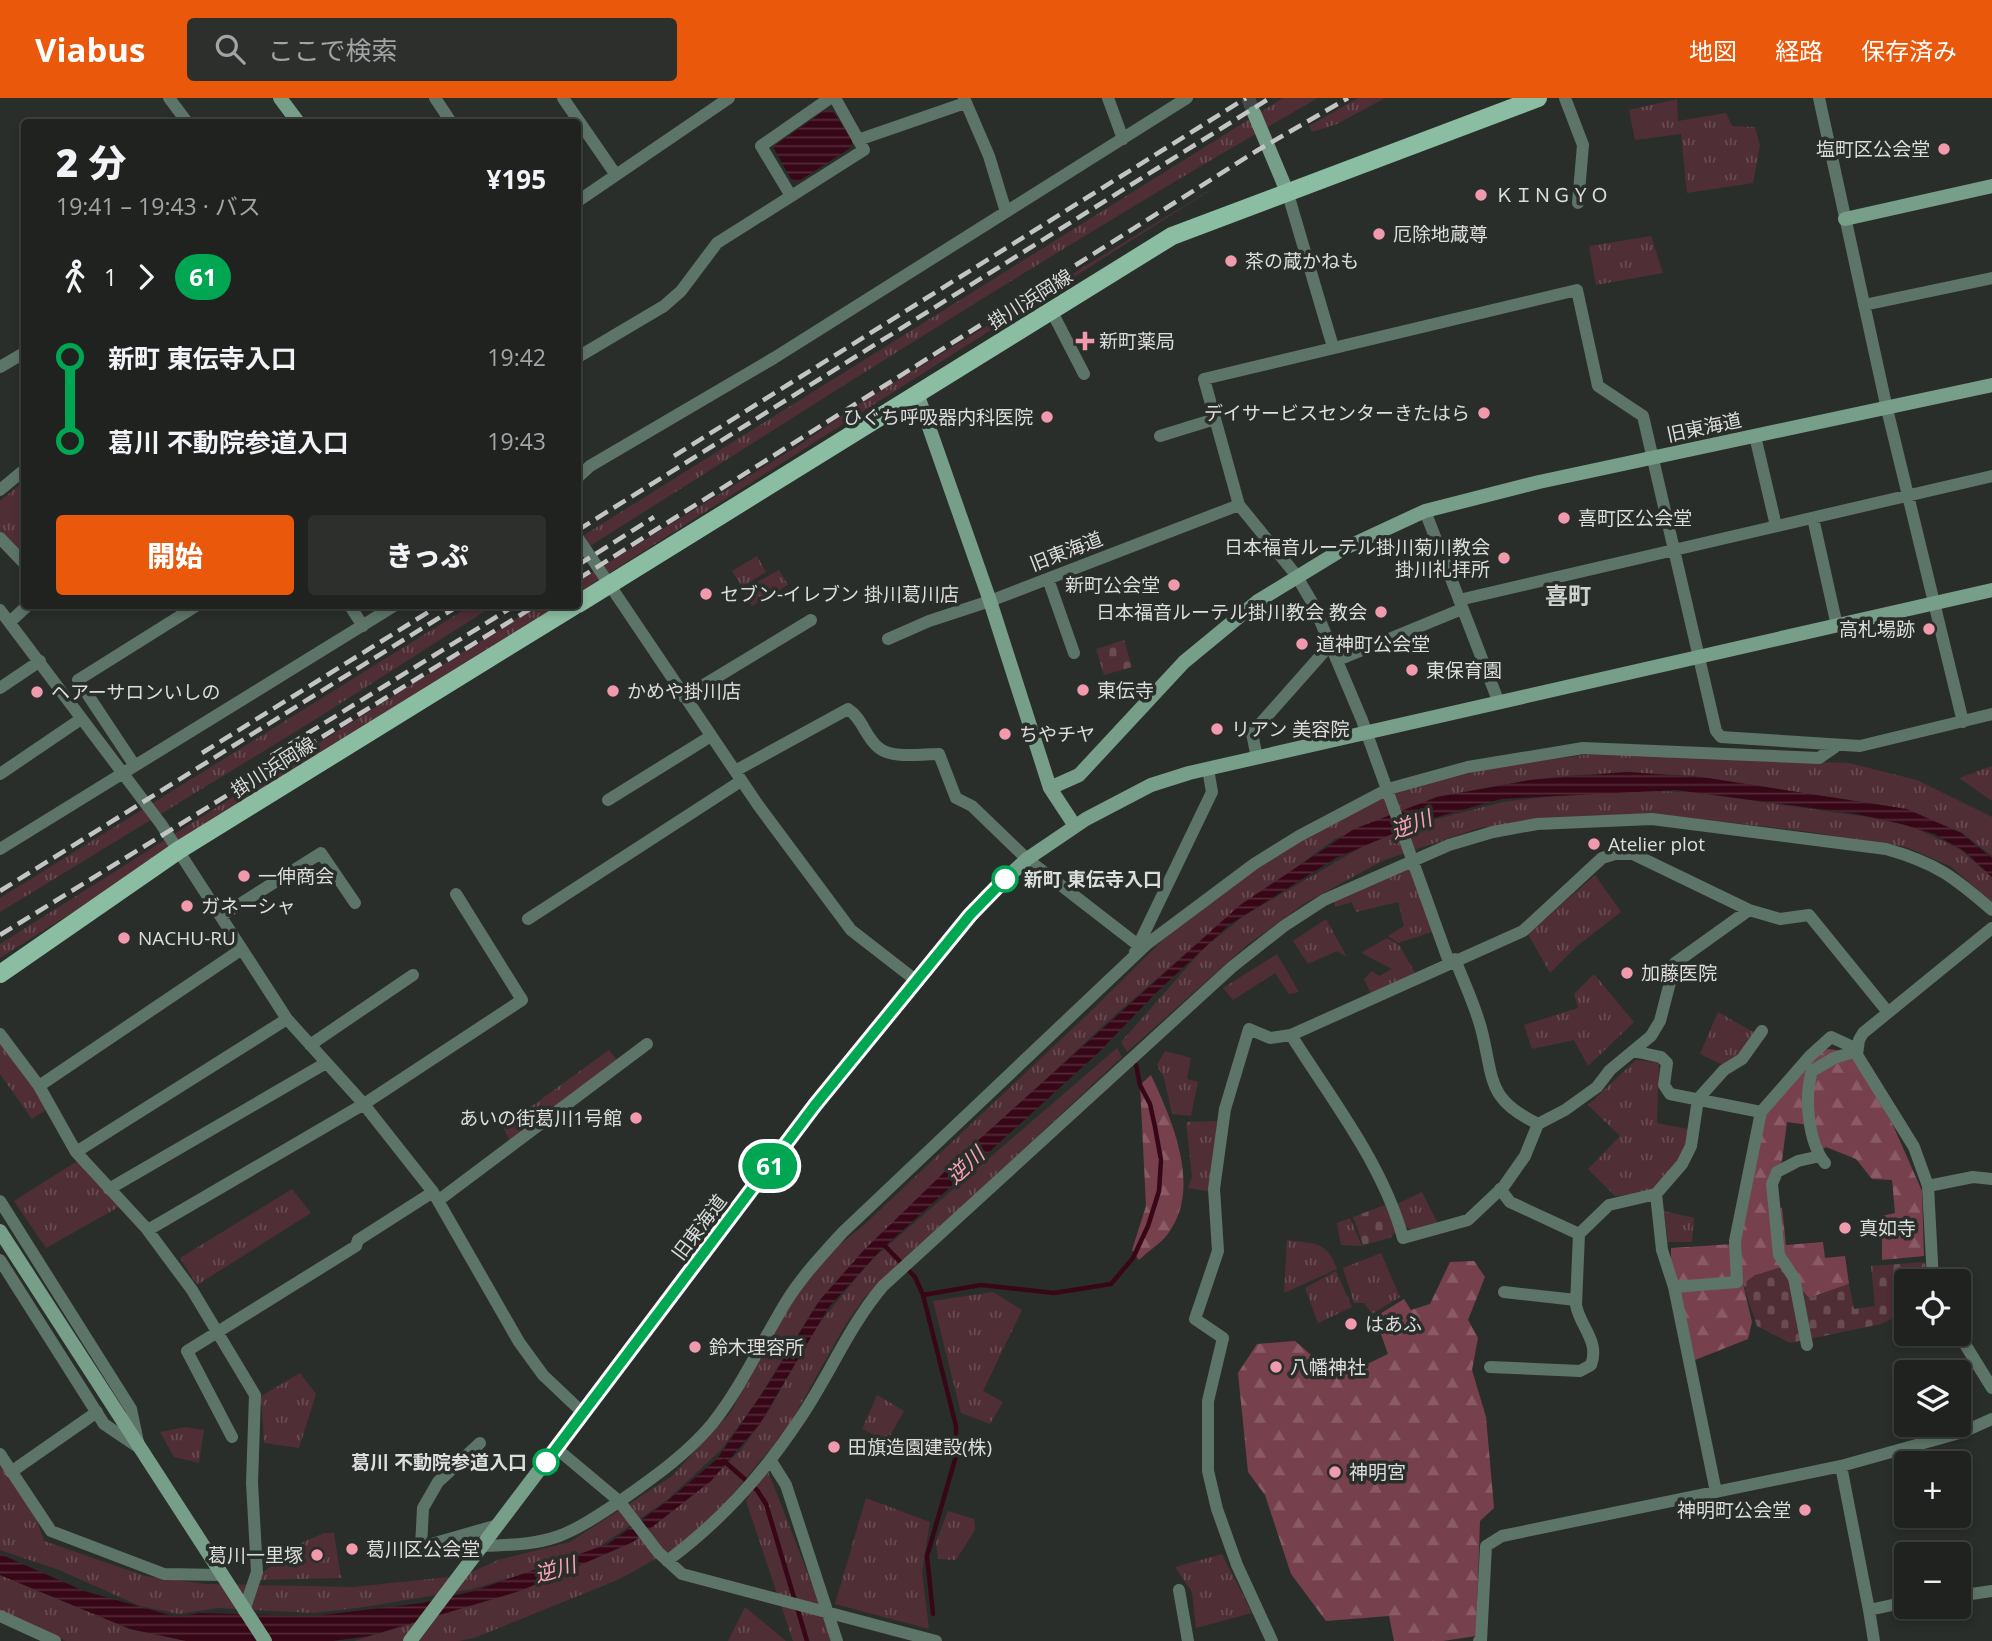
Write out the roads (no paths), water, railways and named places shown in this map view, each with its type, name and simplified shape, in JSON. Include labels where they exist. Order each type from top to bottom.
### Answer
[{"type":"main road","name":"掛川浜岡線","points":[[581,602],[1172,236],[1538,98]]},
{"type":"main road","name":"掛川浜岡線","points":[[0,974],[179,850],[570,609]]},
{"type":"street","points":[[169,98],[185,119]]},
{"type":"street","points":[[280,98],[296,119]]},
{"type":"street","points":[[435,98],[449,119]]},
{"type":"street","points":[[563,98],[577,119]]},
{"type":"street","points":[[581,199],[729,98]]},
{"type":"street","points":[[791,196],[761,146],[830,98]]},
{"type":"street","points":[[581,355],[664,306],[681,291],[717,243],[864,150],[835,98]]},
{"type":"street","points":[[1108,98],[1123,139]]},
{"type":"street","points":[[581,474],[590,466],[774,358],[1187,98]]},
{"type":"street","points":[[1565,98],[1583,145],[1578,203]]},
{"type":"street","points":[[1819,98],[1887,409],[1963,722]]},
{"type":"street","points":[[858,140],[964,101],[989,156],[1006,212]]},
{"type":"street","points":[[1254,113],[1289,194],[1333,346]]},
{"type":"street","points":[[581,124],[616,175]]},
{"type":"street","points":[[1845,219],[1992,186]]},
{"type":"street","points":[[1864,305],[1992,278]]},
{"type":"street","name":"旧東海道","points":[[888,639],[929,621],[990,601],[1239,505],[1203,379],[1333,346],[1577,290],[1598,386],[1643,416],[1652,458],[1992,385]]},
{"type":"street","points":[[1051,310],[1084,374]]},
{"type":"street","points":[[0,367],[21,355]]},
{"type":"street","points":[[917,393],[990,601],[1049,788],[1075,826]]},
{"type":"street","points":[[1160,436],[1214,419]]},
{"type":"street","points":[[1755,436],[1776,526]]},
{"type":"street","points":[[1049,788],[1079,775],[1184,662],[1228,624],[1296,575],[1343,549],[1424,511],[1513,487],[1652,458],[1716,731],[1721,737],[1860,747],[1992,715]]},
{"type":"street","points":[[0,490],[21,472]]},
{"type":"street","points":[[1338,660],[1461,604],[1674,550],[1992,476]]},
{"type":"street","points":[[1239,505],[1296,575],[1313,604],[1338,660],[1481,1030],[1494,1089],[1513,1112],[1538,1124]]},
{"type":"street","points":[[1424,511],[1499,703]]},
{"type":"street","points":[[1813,518],[1837,626]]},
{"type":"street","points":[[0,538],[21,560]]},
{"type":"street","points":[[581,543],[738,776],[851,930],[918,982]]},
{"type":"street","points":[[1048,579],[1074,653]]},
{"type":"street","points":[[1936,604],[1992,590]]},
{"type":"street","name":"旧東海道","points":[[410,1641],[815,1105],[987,895],[1027,859],[1075,826],[1151,785],[1208,769],[1936,604]]},
{"type":"street","points":[[10,621],[24,609]]},
{"type":"street","points":[[135,766],[78,680],[190,609]]},
{"type":"street","points":[[353,609],[363,626]]},
{"type":"street","points":[[0,849],[389,609]]},
{"type":"street","points":[[0,610],[179,850],[287,1019],[364,1104],[436,1196],[519,1342],[543,1375],[583,1413]]},
{"type":"street","points":[[684,697],[811,620]]},
{"type":"street","points":[[1257,758],[1252,733],[1330,645]]},
{"type":"street","points":[[0,688],[40,661]]},
{"type":"street","points":[[528,919],[738,776],[848,709],[858,715],[878,748],[890,754],[939,754],[956,798],[972,806],[1027,859],[1136,950]]},
{"type":"street","points":[[0,774],[81,719]]},
{"type":"street","points":[[608,800],[711,736]]},
{"type":"street","points":[[481,1546],[526,1545],[564,1537],[622,1505],[663,1471],[710,1425],[755,1359],[787,1301],[834,1242],[1136,950],[1254,864],[1299,836],[1390,793],[1468,767],[1583,748],[1819,758],[1835,747]]},
{"type":"street","points":[[1136,950],[1212,792],[1208,769]]},
{"type":"street","points":[[663,1557],[699,1536],[771,1461],[803,1415],[866,1306],[895,1275],[1124,1064],[1264,942],[1324,900],[1413,857],[1493,832],[1537,824],[1652,819],[1886,849],[1923,859],[1952,875],[1992,910]]},
{"type":"street","points":[[222,916],[321,853],[355,903]]},
{"type":"street","points":[[1272,1641],[1237,1565],[1217,1509],[1208,1471],[1208,1401],[1223,1338],[1195,1319],[1218,1251],[1214,1189],[1226,1109],[1249,1029],[1270,1038],[1291,1035],[1452,960],[1523,931],[1602,858],[1615,854],[1633,855],[1749,910],[1780,919],[1809,915],[1887,1012]]},
{"type":"street","points":[[148,1230],[364,1104],[522,1000],[456,894]]},
{"type":"street","points":[[1291,1035],[1378,1175],[1397,1217],[1403,1238],[1468,1220],[1500,1189],[1525,1156],[1538,1124],[1565,1110],[1597,1087],[1610,1070],[1651,1036],[1660,1021],[1675,963],[1749,910]]},
{"type":"street","points":[[1857,1050],[1863,1033],[1992,928]]},
{"type":"street","points":[[38,1086],[242,949]]},
{"type":"street","points":[[310,1045],[413,975]]},
{"type":"street","points":[[76,1152],[287,1019]]},
{"type":"street","points":[[1490,1367],[1580,1371],[1591,1365],[1595,1356],[1593,1340],[1578,1315],[1576,1300],[1578,1234],[1609,1205],[1656,1194],[1682,1164],[1691,1146],[1698,1099],[1724,1070],[1742,1059],[1762,1031]]},
{"type":"street","points":[[0,1034],[38,1086],[76,1152],[148,1230],[219,1331],[257,1403],[252,1483],[257,1572],[244,1611]]},
{"type":"street","points":[[1674,1287],[1737,1282],[1735,1241],[1761,1112],[1810,1056],[1832,1037],[1857,1050],[1914,1147],[1928,1186],[1932,1269]]},
{"type":"street","points":[[232,1437],[187,1351],[356,1246],[358,1240],[436,1196],[647,1045]]},
{"type":"street","points":[[1807,1345],[1794,1278],[1779,1255],[1772,1184],[1777,1172],[1798,1161],[1823,1160],[1806,1089],[1812,1071],[1833,1058],[1857,1050]]},
{"type":"street","points":[[1633,1051],[1661,1057],[1667,1063],[1664,1084],[1670,1094],[1761,1112]]},
{"type":"street","points":[[109,1189],[326,1063]]},
{"type":"street","points":[[1928,1186],[1973,1177],[1992,1179]]},
{"type":"street","points":[[1500,1189],[1510,1202],[1578,1234]]},
{"type":"street","points":[[1656,1194],[1662,1250],[1674,1287],[1716,1492]]},
{"type":"street","points":[[0,1201],[131,1409],[139,1447]]},
{"type":"street","points":[[0,1231],[265,1641]]},
{"type":"street","points":[[0,1260],[104,1424],[139,1447]]},
{"type":"street","points":[[1504,1292],[1576,1300]]},
{"type":"street","points":[[1969,1346],[1988,1370],[1992,1388]]},
{"type":"street","points":[[10,1472],[97,1412]]},
{"type":"street","points":[[1479,1641],[1486,1546],[1502,1536],[1841,1466],[1963,1432],[1992,1419]]},
{"type":"street","points":[[480,1443],[438,1482],[423,1508],[421,1547],[498,1525]]},
{"type":"street","points":[[557,1449],[622,1505],[663,1557],[682,1574],[932,1640]]},
{"type":"street","points":[[0,1454],[51,1531],[164,1574],[220,1575]]},
{"type":"street","points":[[771,1461],[786,1485],[838,1641]]},
{"type":"street","points":[[1841,1466],[1874,1641]]},
{"type":"street","points":[[1179,1590],[1188,1641]]},
{"type":"street","points":[[1971,1593],[1992,1591]]},
{"type":"street","points":[[1869,1610],[1894,1605]]},
{"type":"street","points":[[0,1616],[55,1641]]},
{"type":"water","points":[[825,110],[833,111],[853,142],[849,149],[799,181],[791,179],[773,147]]},
{"type":"water","name":"逆川","points":[[1627,772],[1708,778],[1907,809],[1961,833],[1992,858],[1992,877],[1964,851],[1934,834],[1902,824],[1857,814],[1676,790],[1501,799],[1423,821],[1336,858],[1229,925],[1157,992],[1098,1053],[880,1251],[829,1307],[759,1425],[711,1481],[633,1542],[520,1591],[369,1636],[333,1641],[186,1641],[130,1629],[0,1575],[0,1554],[84,1591],[177,1617],[199,1613],[314,1616],[422,1603],[474,1591],[608,1544],[666,1502],[717,1459],[767,1386],[819,1301],[864,1250],[964,1153],[1240,905],[1354,829],[1437,797],[1530,780]]},
{"type":"waterway","points":[[933,1614],[927,1556],[956,1456],[956,1426],[923,1295],[981,1285],[1054,1293],[1111,1284],[1133,1258],[1148,1226],[1159,1191],[1161,1160],[1155,1127],[1136,1065]]},
{"type":"waterway","points":[[883,1244],[915,1277],[923,1295]]},
{"type":"waterway","points":[[724,1461],[757,1490],[766,1504],[807,1641]]},
{"type":"tunnel","points":[[1248,98],[1254,113]]},
{"type":"railway","points":[[674,456],[1246,98]]},
{"type":"railway","points":[[581,528],[1270,98]]},
{"type":"railway","points":[[581,577],[1258,150],[1348,98]]},
{"type":"railway","points":[[581,563],[654,517]]},
{"type":"railway","points":[[202,753],[433,609]]},
{"type":"railway","points":[[0,891],[453,609]]},
{"type":"railway","points":[[271,756],[509,609]]},
{"type":"railway","points":[[0,935],[530,609]]},
{"type":"place","name":"塩町区公会堂","points":[[1944,149]]},
{"type":"place","name":"ＫＩＮＧＹＯ","points":[[1481,195]]},
{"type":"place","name":"厄除地蔵尊","points":[[1379,234]]},
{"type":"place","name":"茶の蔵かねも","points":[[1231,261]]},
{"type":"place","name":"新町薬局","points":[[1085,341]]},
{"type":"place","name":"デイサービスセンターきたはら","points":[[1484,413]]},
{"type":"place","name":"ひぐち呼吸器内科医院","points":[[1047,417]]},
{"type":"place","name":"喜町区公会堂","points":[[1564,518]]},
{"type":"place","name":"日本福音ルーテル掛川菊川教会 掛川礼拝所","points":[[1504,558]]},
{"type":"place","name":"新町公会堂","points":[[1174,585]]},
{"type":"place","name":"セブン-イレブン 掛川葛川店","points":[[706,594]]},
{"type":"place","name":"日本福音ルーテル掛川教会 教会","points":[[1381,612]]},
{"type":"place","name":"高札場跡","points":[[1929,629]]},
{"type":"place","name":"道神町公会堂","points":[[1302,644]]},
{"type":"place","name":"東保育園","points":[[1412,670]]},
{"type":"place","name":"東伝寺","points":[[1083,690]]},
{"type":"place","name":"かめや掛川店","points":[[613,691]]},
{"type":"place","name":"ヘアーサロンいしの","points":[[37,692]]},
{"type":"place","name":"リアン 美容院","points":[[1217,729]]},
{"type":"place","name":"ちやチヤ","points":[[1005,734]]},
{"type":"place","name":"Atelier plot","points":[[1594,844]]},
{"type":"place","name":"一伸商会","points":[[244,876]]},
{"type":"place","name":"新町 東伝寺入口","points":[[1005,879]]},
{"type":"place","name":"ガネーシャ","points":[[187,906]]},
{"type":"place","name":"NACHU-RU","points":[[124,938]]},
{"type":"place","name":"加藤医院","points":[[1627,973]]},
{"type":"place","name":"あいの街葛川1号館","points":[[636,1118]]},
{"type":"place","name":"真如寺","points":[[1845,1228]]},
{"type":"place","name":"はあふ","points":[[1351,1324]]},
{"type":"place","name":"鈴木理容所","points":[[695,1347]]},
{"type":"place","name":"八幡神社","points":[[1276,1367]]},
{"type":"place","name":"田旗造園建設(株)","points":[[834,1447]]},
{"type":"place","name":"葛川 不動院参道入口","points":[[546,1462]]},
{"type":"place","name":"神明宮","points":[[1335,1472]]},
{"type":"place","name":"神明町公会堂","points":[[1805,1510]]},
{"type":"place","name":"葛川区公会堂","points":[[352,1549]]},
{"type":"place","name":"葛川一里塚","points":[[317,1555]]},
{"type":"district","name":"喜町","points":[[1568,595]]}]
